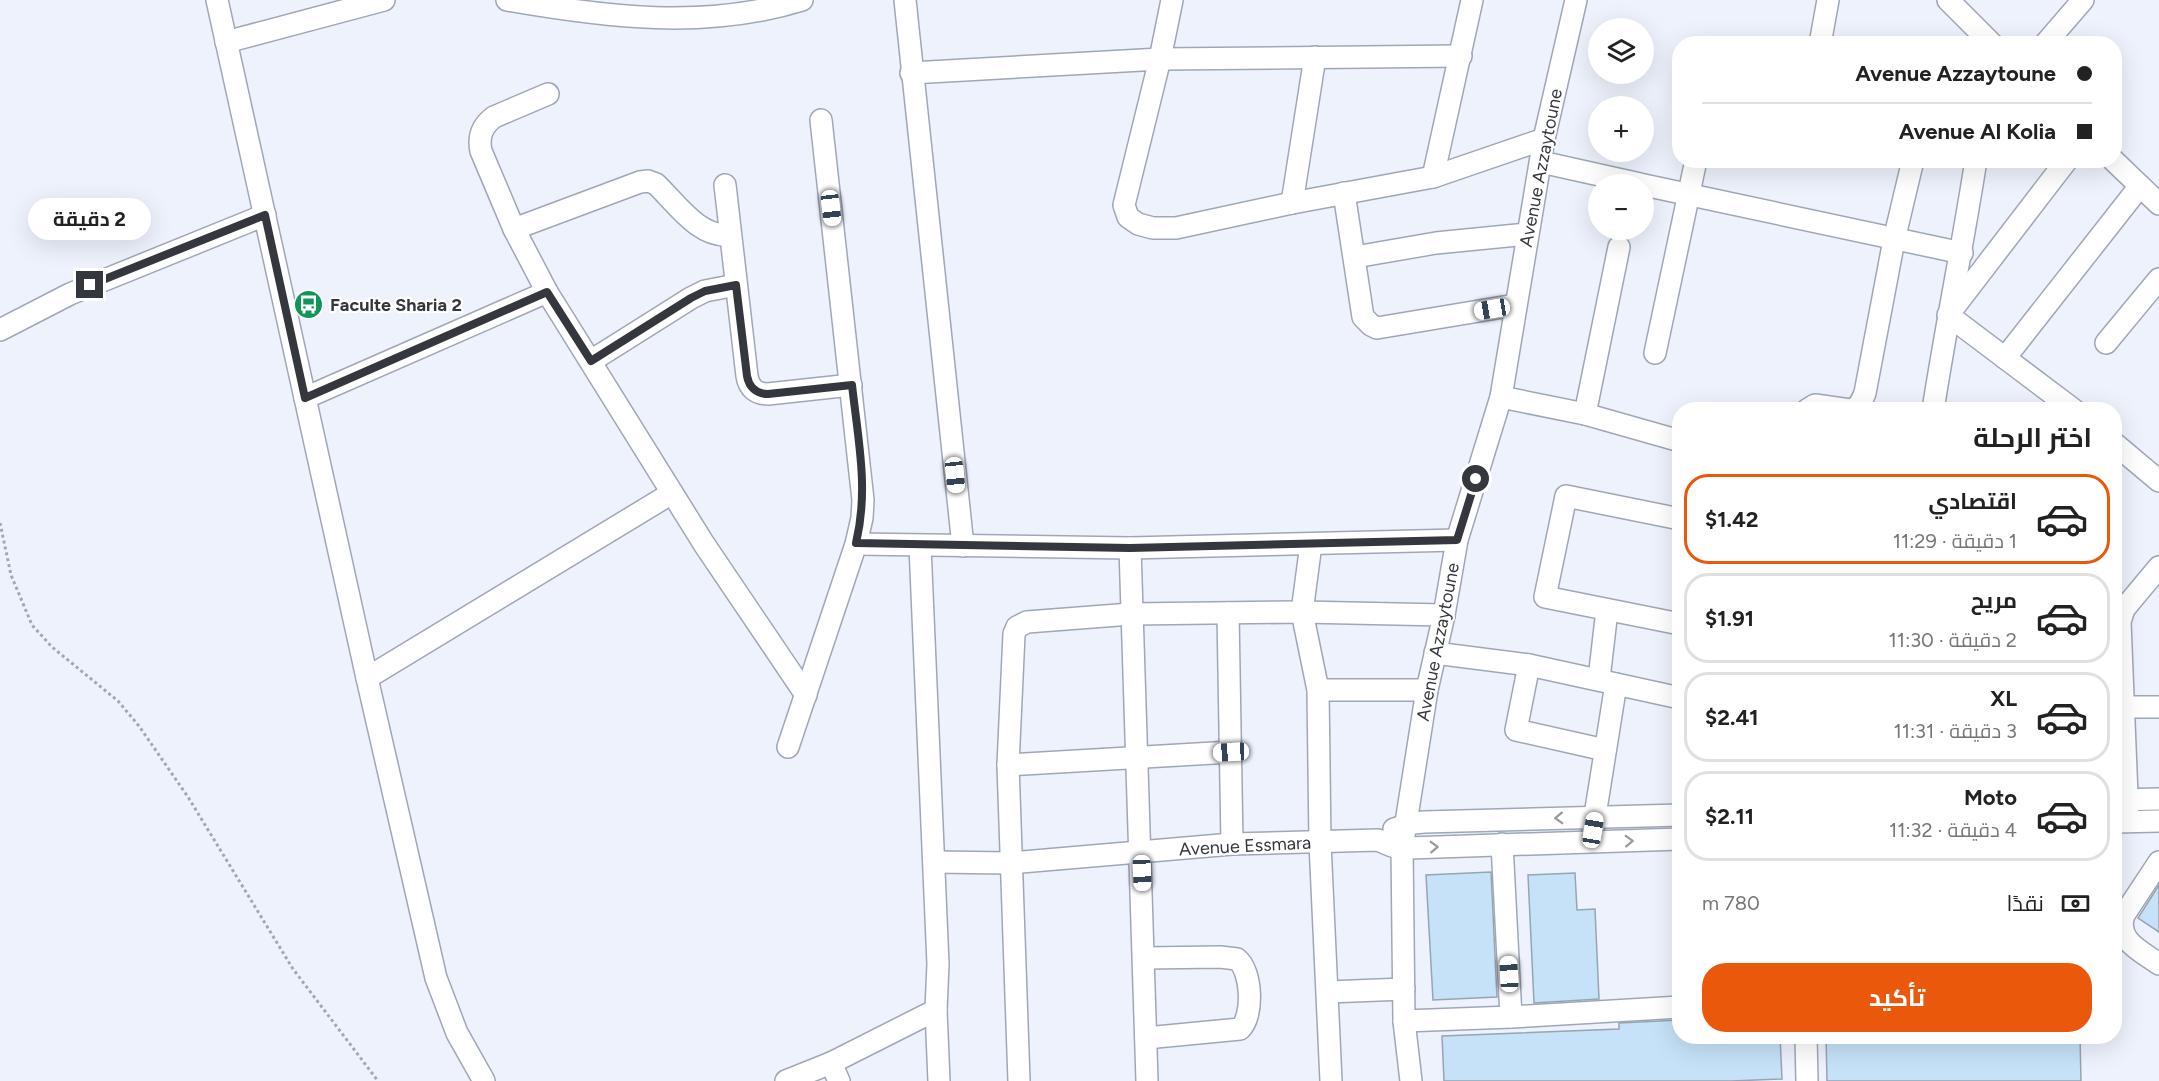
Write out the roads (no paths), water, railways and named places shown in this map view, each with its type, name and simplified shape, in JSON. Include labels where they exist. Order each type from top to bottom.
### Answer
[{"type":"street","points":[[217,0],[436,978],[457,1033],[484,1081]]},
{"type":"street","points":[[226,42],[384,0]]},
{"type":"street","points":[[507,0],[569,10],[665,18],[746,14],[802,0]]},
{"type":"street","points":[[905,0],[963,546]]},
{"type":"street","points":[[1172,0],[1124,205],[1128,217],[1138,224],[1153,228],[1176,228],[1292,203],[1433,177],[1544,139]]},
{"type":"street","points":[[1433,177],[1472,0]]},
{"type":"street","name":"Avenue Azzaytoune","points":[[1412,1081],[1404,1021],[1402,848],[1405,825],[1427,690],[1444,615],[1457,540],[1501,398],[1544,139],[1576,0]]},
{"type":"street","points":[[1821,36],[1828,0]]},
{"type":"street","points":[[1948,0],[1984,36]]},
{"type":"street","points":[[2052,36],[2083,0]]},
{"type":"street","points":[[911,73],[1160,59],[1461,56]]},
{"type":"street","points":[[1292,203],[1315,57]]},
{"type":"street","points":[[548,94],[494,117],[488,121],[481,132],[482,151],[514,229],[547,292],[672,493],[737,595],[806,695]]},
{"type":"street","points":[[788,747],[856,543],[862,518],[863,486],[821,120]]},
{"type":"street","points":[[1541,162],[1594,174]]},
{"type":"street","points":[[1655,353],[1695,168]]},
{"type":"street","points":[[1860,402],[1865,393],[1894,240],[1911,168]]},
{"type":"street","points":[[1934,402],[1948,315],[1962,253],[1975,168]]},
{"type":"street","points":[[1948,315],[2061,168]]},
{"type":"street","points":[[2121,168],[2159,204]]},
{"type":"street","points":[[514,229],[644,181],[656,184],[704,231],[722,236],[730,235]]},
{"type":"street","points":[[725,185],[747,376],[753,389],[762,394],[768,394],[852,385]]},
{"type":"street","points":[[2005,358],[2140,186]]},
{"type":"street","points":[[1654,188],[1962,253]]},
{"type":"street","points":[[1344,194],[1364,317],[1371,325],[1377,328],[1515,305]]},
{"type":"street","points":[[0,330],[70,294],[265,215]]},
{"type":"street","points":[[1355,256],[1436,243],[1527,234]]},
{"type":"street","points":[[1585,414],[1619,247]]},
{"type":"street","points":[[2106,343],[2159,279]]},
{"type":"street","points":[[591,361],[691,298],[705,291],[736,285]]},
{"type":"street","points":[[305,398],[547,292]]},
{"type":"street","points":[[1948,315],[2005,358],[2056,402]]},
{"type":"street","points":[[1501,398],[1585,414],[1672,439]]},
{"type":"street","points":[[2122,450],[2159,481]]},
{"type":"street","points":[[367,678],[672,493]]},
{"type":"street","points":[[1672,517],[1566,496],[1545,597],[1672,622]]},
{"type":"street","points":[[856,543],[920,546],[1130,548],[1457,540]]},
{"type":"street","points":[[1311,544],[1302,612],[1318,690],[1320,843],[1331,1081]]},
{"type":"street","points":[[920,546],[938,964],[936,1010],[939,1081]]},
{"type":"street","points":[[1130,548],[1147,1081]]},
{"type":"street","points":[[2122,613],[2159,567]]},
{"type":"street","points":[[1591,842],[1605,750],[1608,682],[1607,610]]},
{"type":"street","points":[[1019,1081],[1008,765],[1014,634],[1017,627],[1027,622],[1131,614],[1302,612],[1444,615]]},
{"type":"street","points":[[1228,613],[1232,844]]},
{"type":"street","points":[[1435,653],[1529,665],[1672,696]]},
{"type":"street","points":[[1529,665],[1516,730],[1605,750]]},
{"type":"street","points":[[1318,690],[1427,690]]},
{"type":"street","points":[[2122,707],[2159,707]]},
{"type":"street","points":[[1008,765],[1231,752]]},
{"type":"street","points":[[2122,800],[2159,799]]},
{"type":"street","name":"Avenue Essmara","points":[[1378,840],[1394,829],[1424,822],[1672,814]]},
{"type":"street","points":[[2122,822],[2159,821]]},
{"type":"street","name":"Avenue Essmara","points":[[934,862],[1010,863],[1232,844],[1378,840],[1402,848],[1672,839]]},
{"type":"street","points":[[1502,844],[1511,1017]]},
{"type":"street","points":[[2122,921],[2159,862]]},
{"type":"street","points":[[2122,933],[2131,943],[2159,964]]},
{"type":"street","points":[[1144,958],[1233,958],[1241,962],[1246,971],[1249,992],[1249,1017],[1240,1029],[1146,1038]]},
{"type":"street","points":[[1328,992],[1404,989]]},
{"type":"street","points":[[1404,1021],[1672,1007]]},
{"type":"street","points":[[786,1081],[835,1072],[936,1010]]},
{"type":"street","points":[[1806,1044],[1807,1081]]},
{"type":"place","name":"Faculte Sharia 2","points":[[309,305]]}]
